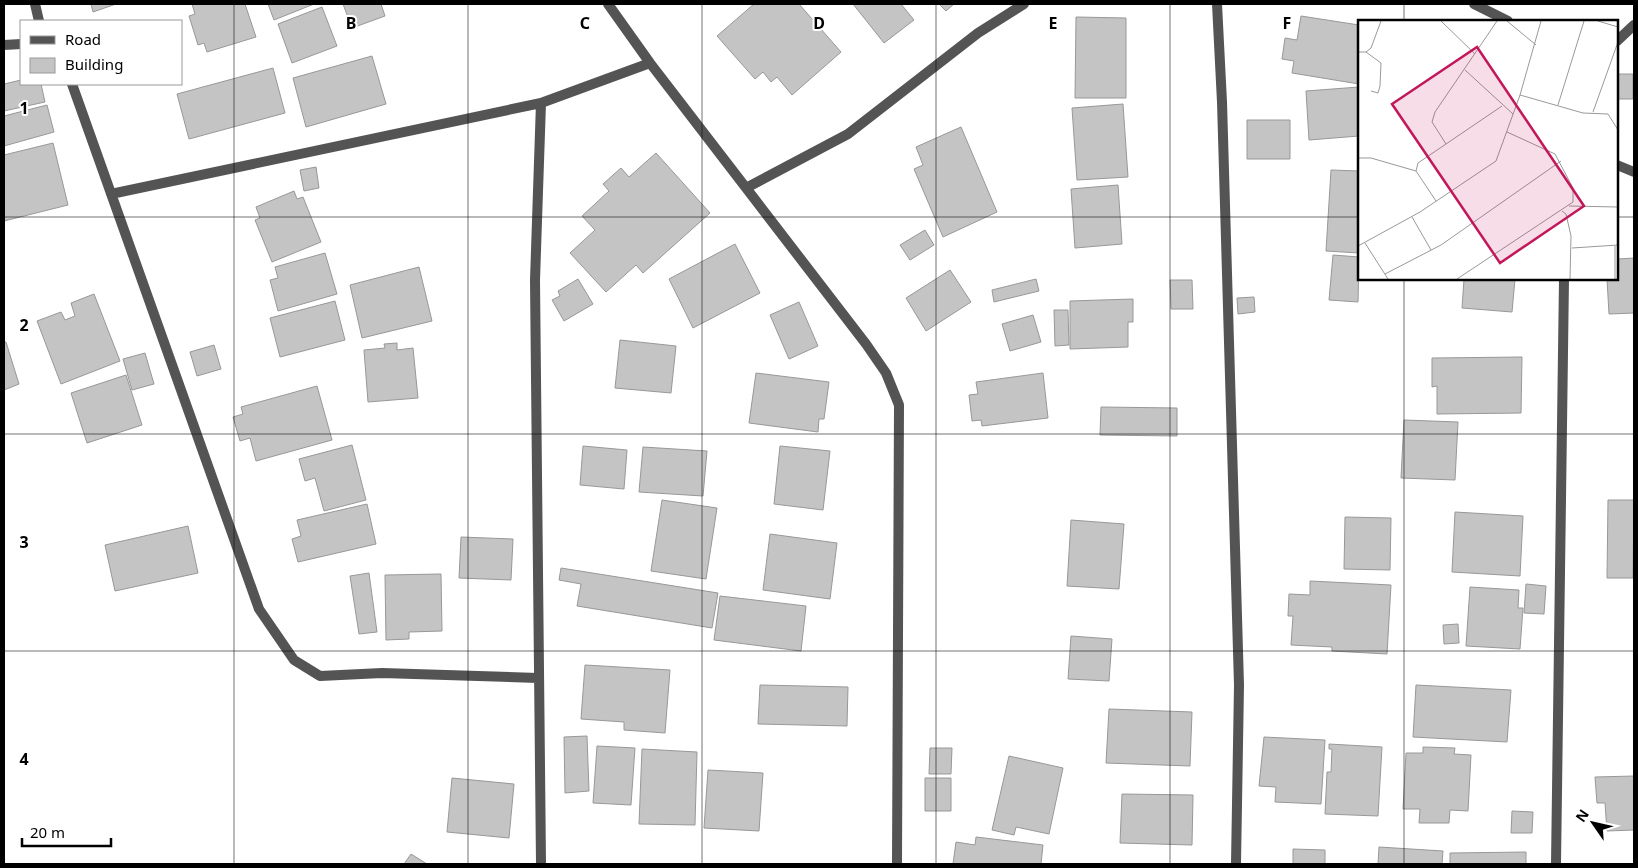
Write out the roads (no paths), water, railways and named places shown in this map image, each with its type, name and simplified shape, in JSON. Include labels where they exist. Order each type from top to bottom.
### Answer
[{"type":"street","points":[[35,4],[39,20]]},
{"type":"street","points":[[608,4],[650,63],[866,344],[886,373],[899,405],[897,864]]},
{"type":"street","points":[[746,188],[848,134],[978,32],[1024,4]]},
{"type":"street","points":[[1217,4],[1222,102],[1239,686],[1236,864]]},
{"type":"street","points":[[1474,4],[1506,20]]},
{"type":"street","points":[[1618,40],[1634,25]]},
{"type":"street","points":[[4,44],[20,44]]},
{"type":"street","points":[[112,194],[541,103],[650,63]]},
{"type":"street","points":[[72,85],[259,609],[294,660],[320,676],[382,673],[538,678]]},
{"type":"street","points":[[541,103],[535,280],[541,864]]},
{"type":"street","points":[[1618,165],[1634,172]]},
{"type":"street","points":[[1556,864],[1564,280]]}]
